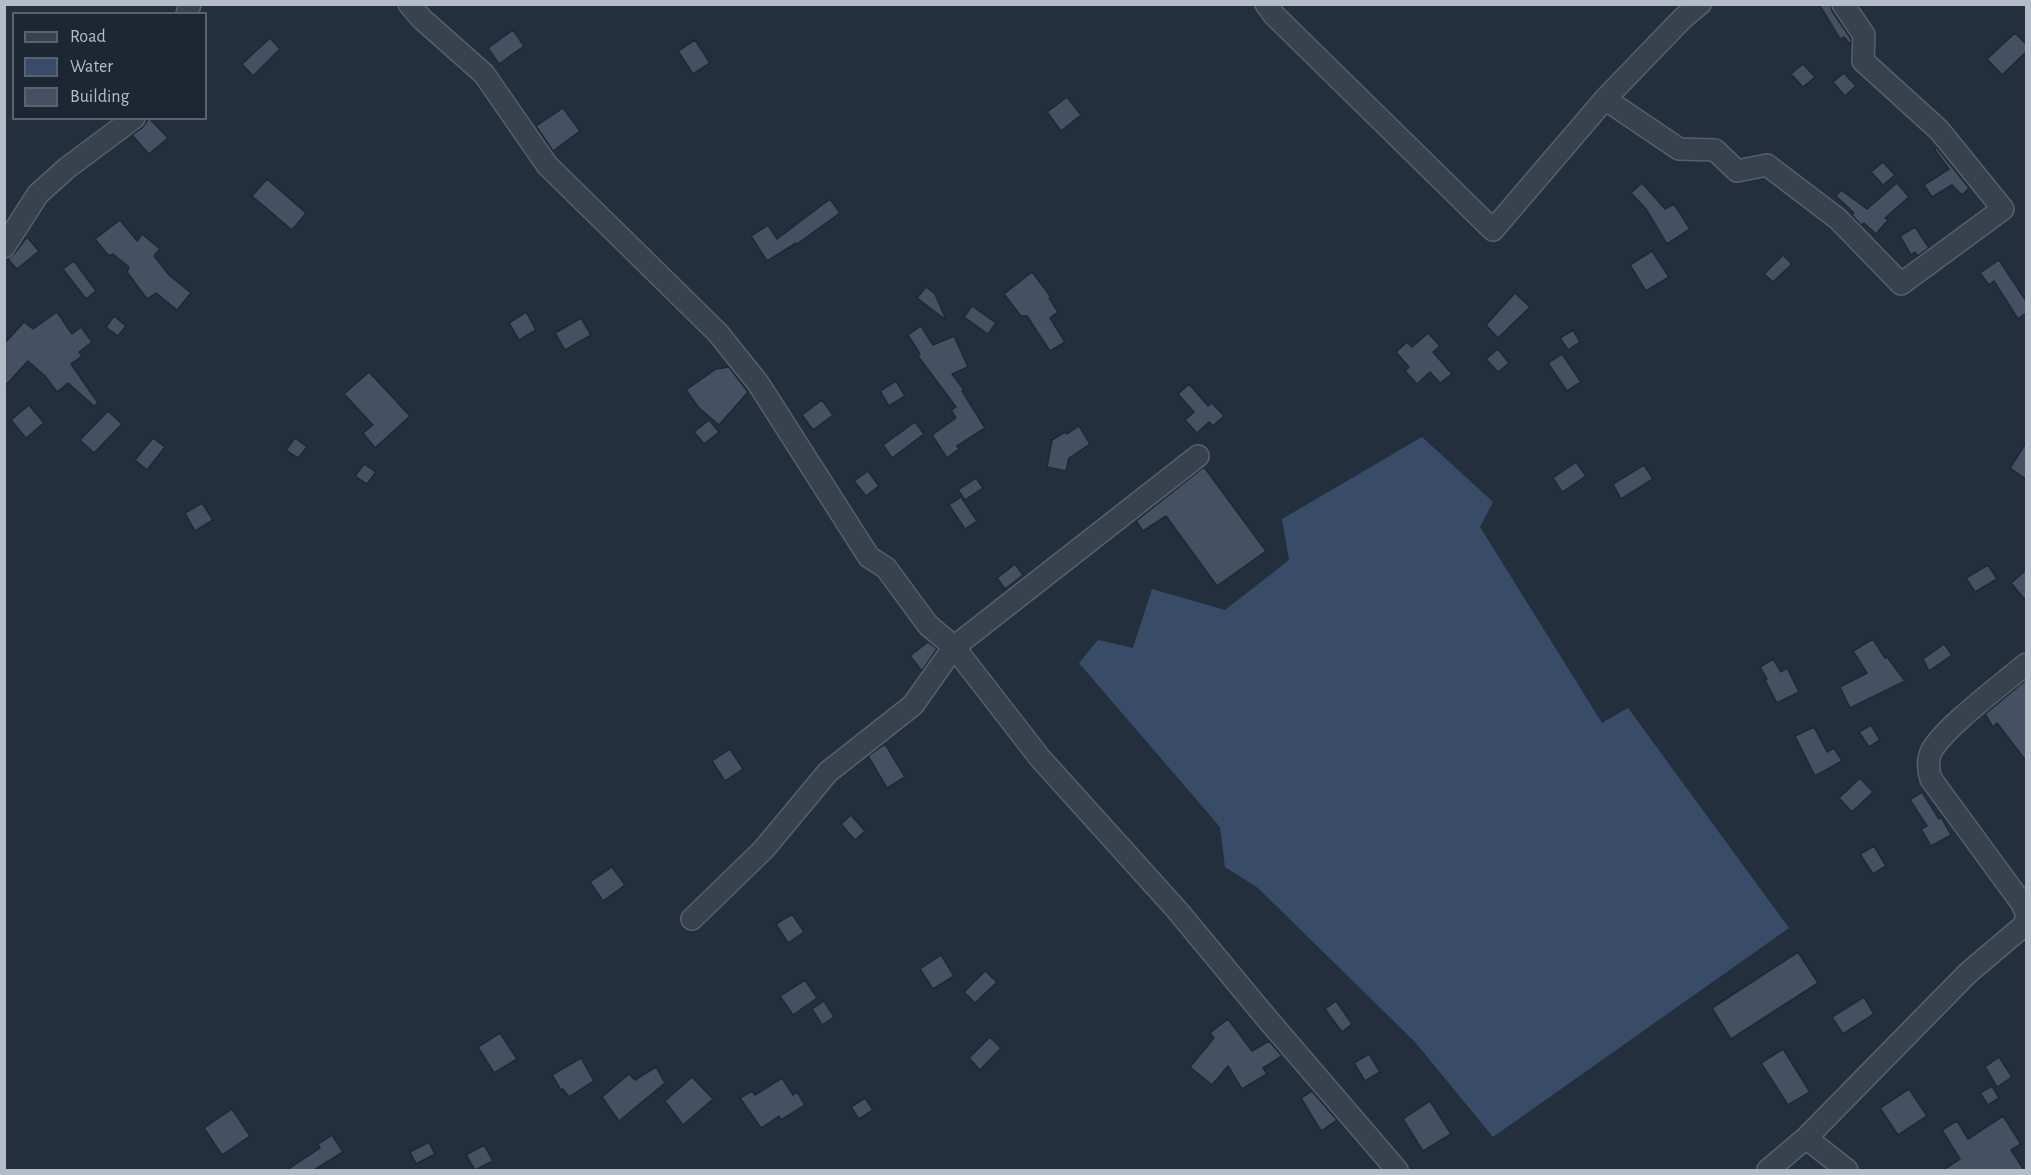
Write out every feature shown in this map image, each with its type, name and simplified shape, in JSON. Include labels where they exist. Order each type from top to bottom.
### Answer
[{"type":"street","points":[[410,4],[422,19],[484,74],[547,165],[718,333],[758,383],[869,557],[886,568],[928,625],[954,647],[1040,758],[1178,910],[1269,1022],[1397,1170]]},
{"type":"street","points":[[1266,4],[1274,15],[1493,230],[1605,99],[1683,18],[1700,4]]},
{"type":"street","points":[[1605,99],[1679,149],[1715,150],[1737,171],[1767,165],[1838,219],[1901,284],[2002,209],[1939,130],[1863,62],[1864,35],[1843,4]]},
{"type":"street","points":[[4,247],[38,194],[67,168],[131,120]]},
{"type":"street","points":[[692,919],[764,849],[828,772],[914,705],[954,647],[1198,456]]},
{"type":"street","points":[[2026,664],[1955,725],[1933,749],[1928,759],[1928,768],[1930,779],[2022,902],[2026,912]]},
{"type":"street","points":[[1768,1170],[1806,1138],[1968,973],[2021,928],[2026,922],[2026,917]]},
{"type":"street","points":[[1806,1138],[1847,1170]]},
{"type":"water","points":[[1422,437],[1493,502],[1480,527],[1602,723],[1628,708],[1789,928],[1493,1137],[1415,1042],[1258,888],[1225,867],[1220,827],[1079,663],[1098,640],[1133,648],[1152,589],[1225,610],[1289,560],[1282,519]]},
{"type":"building","points":[[1819,4],[1830,4],[1832,11],[1851,39],[1851,45],[1844,37],[1840,39]]},
{"type":"building","points":[[513,30],[524,46],[499,64],[488,48]]},
{"type":"building","points":[[2015,33],[2026,44],[2026,52],[2002,75],[1987,59]]},
{"type":"building","points":[[270,38],[280,49],[253,76],[242,64]]},
{"type":"building","points":[[695,40],[710,63],[693,74],[678,51]]},
{"type":"building","points":[[1803,64],[1815,77],[1803,87],[1791,74]]},
{"type":"building","points":[[1844,73],[1856,86],[1845,96],[1833,82]]},
{"type":"building","points":[[1067,97],[1081,115],[1061,131],[1047,112]]},
{"type":"building","points":[[563,108],[580,131],[553,151],[536,126]]},
{"type":"building","points":[[148,120],[151,120],[168,138],[149,154],[132,135],[142,128]]},
{"type":"building","points":[[1937,148],[1969,188],[1962,195],[1952,185],[1932,197],[1924,185],[1949,169],[1934,149]]},
{"type":"building","points":[[1883,162],[1895,175],[1883,185],[1871,172]]},
{"type":"building","points":[[267,179],[306,213],[292,230],[252,196]]},
{"type":"building","points":[[1642,183],[1665,209],[1674,204],[1690,229],[1667,244],[1646,209],[1631,193]]},
{"type":"building","points":[[1897,183],[1909,197],[1885,218],[1888,220],[1876,234],[1864,223],[1861,225],[1852,215],[1854,213],[1836,196],[1841,190],[1867,209]]},
{"type":"building","points":[[830,199],[840,213],[797,244],[767,261],[751,236],[768,225],[777,239]]},
{"type":"building","points":[[120,220],[137,241],[142,234],[160,249],[154,256],[169,275],[191,293],[177,310],[156,293],[147,299],[127,272],[129,267],[113,254],[109,256],[95,239]]},
{"type":"building","points":[[1915,227],[1929,248],[1917,256],[1915,252],[1911,255],[1900,236]]},
{"type":"building","points":[[27,237],[39,251],[17,269],[8,259]]},
{"type":"building","points":[[1652,251],[1669,277],[1646,291],[1630,265]]},
{"type":"building","points":[[1783,255],[1792,264],[1773,282],[1764,274]]},
{"type":"building","points":[[1999,260],[2026,301],[2026,313],[2018,319],[1994,281],[1989,285],[1980,273]]},
{"type":"building","points":[[74,261],[96,291],[86,299],[63,269]]},
{"type":"building","points":[[1032,272],[1051,297],[1049,298],[1058,312],[1050,318],[1065,342],[1050,351],[1027,316],[1021,316],[1004,294]]},
{"type":"building","points":[[926,287],[935,294],[946,320],[917,298]]},
{"type":"building","points":[[1515,293],[1530,307],[1498,338],[1486,325]]},
{"type":"building","points":[[972,306],[996,323],[988,334],[964,317]]},
{"type":"building","points":[[57,312],[72,334],[81,327],[92,342],[79,352],[82,356],[71,364],[98,403],[94,406],[68,383],[57,392],[45,376],[28,361],[4,387],[4,344],[24,322],[33,329]]},
{"type":"building","points":[[526,312],[536,330],[519,340],[509,323]]},
{"type":"building","points":[[114,316],[126,326],[118,336],[106,327]]},
{"type":"building","points":[[581,318],[591,335],[565,350],[555,333]]},
{"type":"building","points":[[921,326],[933,345],[954,336],[968,367],[952,374],[964,390],[962,391],[985,428],[957,446],[959,449],[947,458],[932,435],[956,418],[951,410],[956,407],[918,356],[920,354],[908,335]]},
{"type":"building","points":[[1573,330],[1580,342],[1568,350],[1560,338]]},
{"type":"building","points":[[1428,333],[1440,346],[1433,352],[1452,374],[1440,383],[1430,372],[1417,384],[1405,371],[1409,367],[1396,352],[1407,342],[1412,347]]},
{"type":"building","points":[[1498,349],[1509,363],[1498,372],[1486,359]]},
{"type":"building","points":[[1562,354],[1581,382],[1567,391],[1548,363]]},
{"type":"building","points":[[729,367],[748,392],[719,425],[699,408],[686,390],[716,369]]},
{"type":"building","points":[[369,372],[410,416],[375,448],[363,433],[373,425],[344,394]]},
{"type":"building","points":[[896,381],[905,396],[889,406],[880,391]]},
{"type":"building","points":[[1189,384],[1208,406],[1212,403],[1224,416],[1213,426],[1209,422],[1197,433],[1185,420],[1194,412],[1178,394]]},
{"type":"building","points":[[822,400],[833,415],[813,430],[802,415]]},
{"type":"building","points":[[29,405],[44,423],[26,438],[11,420]]},
{"type":"building","points":[[108,411],[122,424],[94,453],[80,440]]},
{"type":"building","points":[[709,420],[719,432],[704,444],[694,432]]},
{"type":"building","points":[[915,422],[924,434],[892,458],[883,445]]},
{"type":"building","points":[[1079,426],[1090,444],[1069,458],[1066,471],[1047,467],[1052,440]]},
{"type":"building","points":[[153,438],[165,447],[147,470],[135,460]]},
{"type":"building","points":[[295,438],[307,447],[298,458],[286,450]]},
{"type":"building","points":[[2026,443],[2026,479],[2010,468]]},
{"type":"building","points":[[1576,462],[1586,476],[1562,492],[1553,478]]},
{"type":"building","points":[[364,464],[376,472],[367,484],[355,476]]},
{"type":"building","points":[[1644,465],[1653,479],[1621,499],[1613,484]]},
{"type":"building","points":[[1204,467],[1266,551],[1217,586],[1166,516],[1143,531],[1136,521]]},
{"type":"building","points":[[868,471],[879,486],[866,496],[854,481]]},
{"type":"building","points":[[976,478],[983,488],[965,500],[958,490]]},
{"type":"building","points":[[961,497],[977,521],[965,529],[949,505]]},
{"type":"building","points":[[202,503],[213,520],[195,531],[185,513]]},
{"type":"building","points":[[1015,564],[1023,575],[1005,589],[997,578]]},
{"type":"building","points":[[1988,565],[1997,579],[1975,592],[1966,578]]},
{"type":"building","points":[[2026,570],[2026,601],[2011,583]]},
{"type":"building","points":[[1873,639],[1885,658],[1887,657],[1905,681],[1850,708],[1840,687],[1867,673],[1853,651]]},
{"type":"building","points":[[928,642],[937,649],[922,671],[910,656]]},
{"type":"building","points":[[1944,644],[1952,655],[1929,671],[1923,659]]},
{"type":"building","points":[[1773,659],[1781,672],[1787,668],[1799,692],[1777,703],[1760,667]]},
{"type":"building","points":[[2026,680],[2026,761],[1997,723],[1993,727],[1985,714]]},
{"type":"building","points":[[1871,725],[1880,740],[1869,747],[1859,732]]},
{"type":"building","points":[[1814,727],[1827,752],[1834,748],[1842,761],[1815,776],[1795,736]]},
{"type":"building","points":[[885,744],[905,777],[887,788],[868,756]]},
{"type":"building","points":[[730,749],[743,769],[725,781],[712,761]]},
{"type":"building","points":[[1860,778],[1873,792],[1852,812],[1839,798]]},
{"type":"building","points":[[1922,792],[1951,835],[1931,846],[1921,829],[1927,826],[1910,800]]},
{"type":"building","points":[[851,815],[865,831],[855,840],[841,824]]},
{"type":"building","points":[[1874,846],[1886,866],[1873,874],[1860,854]]},
{"type":"building","points":[[612,867],[625,885],[603,901],[590,882]]},
{"type":"building","points":[[792,914],[804,932],[788,943],[776,924]]},
{"type":"building","points":[[1798,952],[1818,983],[1731,1039],[1712,1008]]},
{"type":"building","points":[[941,955],[954,976],[933,989],[920,969]]},
{"type":"building","points":[[985,971],[997,982],[975,1003],[964,992]]},
{"type":"building","points":[[805,980],[817,998],[793,1015],[780,996]]},
{"type":"building","points":[[1864,997],[1874,1014],[1843,1034],[1832,1017]]},
{"type":"building","points":[[824,1001],[834,1017],[822,1025],[812,1009]]},
{"type":"building","points":[[1336,1001],[1352,1024],[1342,1032],[1325,1009]]},
{"type":"building","points":[[1228,1019],[1252,1051],[1269,1041],[1282,1056],[1263,1068],[1267,1074],[1242,1089],[1228,1066],[1212,1085],[1190,1067],[1214,1038],[1210,1033]]},
{"type":"building","points":[[500,1033],[517,1059],[494,1073],[478,1047]]},
{"type":"building","points":[[990,1037],[1001,1048],[980,1070],[969,1058]]},
{"type":"building","points":[[1783,1049],[1810,1092],[1788,1105],[1761,1063]]},
{"type":"building","points":[[1369,1054],[1380,1072],[1365,1081],[1354,1063]]},
{"type":"building","points":[[1999,1057],[2012,1077],[1997,1087],[1985,1067]]},
{"type":"building","points":[[581,1058],[594,1081],[569,1097],[563,1089],[561,1090],[552,1075]]},
{"type":"building","points":[[656,1067],[665,1083],[619,1121],[602,1097],[629,1074],[635,1080]]},
{"type":"building","points":[[692,1077],[713,1099],[683,1125],[665,1101]]},
{"type":"building","points":[[782,1078],[793,1095],[797,1092],[805,1105],[781,1120],[779,1116],[761,1128],[740,1098],[752,1091],[755,1095]]},
{"type":"building","points":[[1992,1086],[1999,1098],[1988,1105],[1980,1093]]},
{"type":"building","points":[[1909,1089],[1927,1116],[1898,1135],[1880,1108]]},
{"type":"building","points":[[1312,1091],[1337,1120],[1321,1131],[1301,1098]]},
{"type":"building","points":[[865,1098],[873,1110],[859,1119],[851,1107]]},
{"type":"building","points":[[1430,1101],[1451,1134],[1423,1151],[1403,1119]]},
{"type":"building","points":[[232,1109],[250,1136],[222,1155],[204,1128]]},
{"type":"building","points":[[2003,1116],[2021,1144],[2011,1150],[2024,1170],[1943,1170],[1960,1159],[1942,1130],[1957,1121],[1968,1139]]},
{"type":"building","points":[[332,1135],[343,1152],[314,1170],[287,1170],[320,1148],[318,1144]]},
{"type":"building","points":[[429,1142],[435,1154],[416,1164],[410,1152]]},
{"type":"building","points":[[484,1145],[493,1161],[475,1170],[466,1155]]}]
